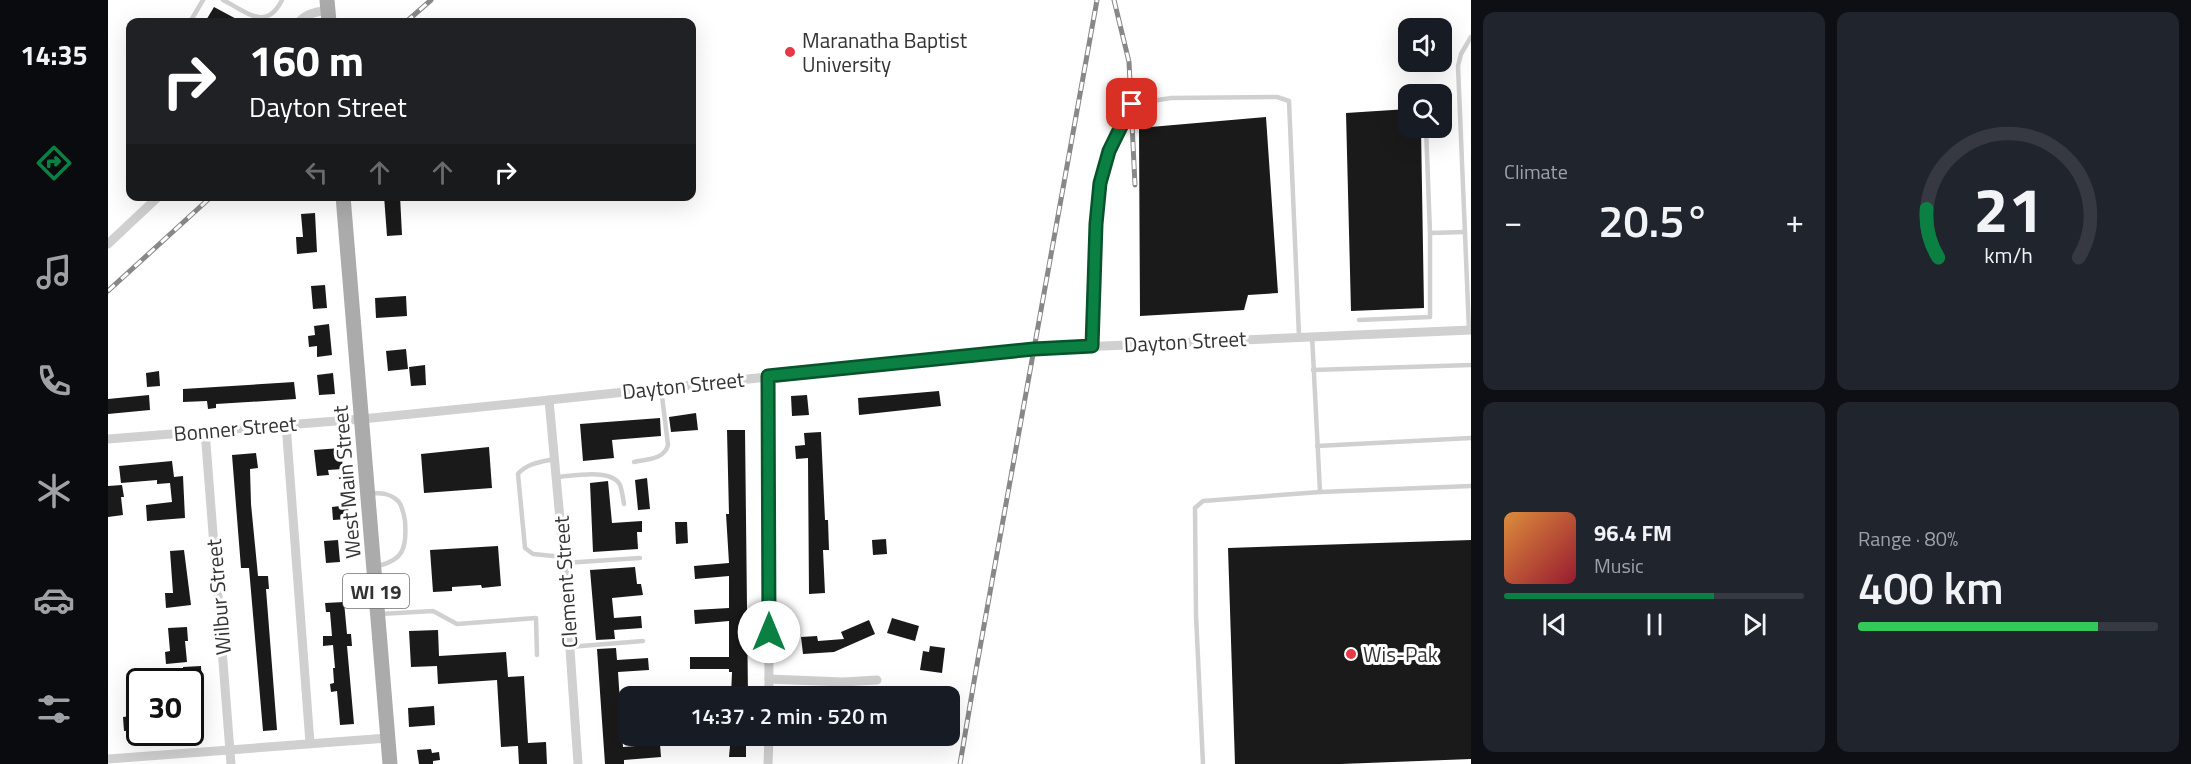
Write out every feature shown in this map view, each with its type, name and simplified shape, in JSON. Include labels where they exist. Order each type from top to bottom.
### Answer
[{"type":"main road","name":"West Main Street","points":[[343,201],[390,764]]},
{"type":"street","points":[[302,18],[328,11]]},
{"type":"street","points":[[108,244],[154,201]]},
{"type":"street","name":"Dayton Street","points":[[362,418],[1034,349],[1312,335],[1470,330]]},
{"type":"street","points":[[768,376],[769,686]]},
{"type":"street","name":"Clement Street","points":[[549,400],[564,560],[578,764]]},
{"type":"street","name":"Bonner Street","points":[[108,439],[362,418]]},
{"type":"street","points":[[286,424],[310,743]]},
{"type":"street","name":"Wilbur Street","points":[[205,431],[231,764]]},
{"type":"street","points":[[769,679],[843,682],[878,680]]},
{"type":"street","points":[[108,759],[230,748],[388,738]]},
{"type":"street","points":[[768,746],[768,764]]},
{"type":"lane","points":[[192,18],[203,0]]},
{"type":"lane","points":[[223,0],[260,18],[269,17],[277,10],[282,0]]},
{"type":"lane","points":[[1470,330],[1458,66],[1461,54],[1471,37]]},
{"type":"lane","points":[[1092,346],[1096,224],[1100,183],[1109,151],[1132,104],[1172,98],[1277,97],[1288,100],[1299,336]]},
{"type":"lane","points":[[1359,320],[1430,316],[1426,138]]},
{"type":"lane","points":[[1430,233],[1465,232]]},
{"type":"lane","points":[[1312,335],[1320,492]]},
{"type":"lane","points":[[1313,370],[1471,365]]},
{"type":"lane","points":[[634,462],[662,456],[666,453],[668,445],[661,388]]},
{"type":"lane","points":[[1317,446],[1471,438]]},
{"type":"lane","points":[[555,458],[534,463],[523,468],[518,474],[525,548],[533,554],[564,560],[640,558]]},
{"type":"lane","points":[[557,477],[605,474],[615,478],[620,486],[624,504]]},
{"type":"lane","points":[[1203,764],[1196,615],[1195,508],[1203,501],[1320,492],[1471,486]]},
{"type":"lane","points":[[368,493],[386,494],[399,501],[405,524],[405,547],[399,557],[387,564],[374,567]]},
{"type":"lane","points":[[378,614],[433,611],[457,624],[536,618],[537,655]]},
{"type":"lane","points":[[569,647],[643,641]]},
{"type":"building","points":[[214,7],[235,18],[207,18]]},
{"type":"building","points":[[1398,110],[1398,138],[1421,138],[1424,308],[1351,311],[1346,113]]},
{"type":"building","points":[[1266,117],[1278,293],[1248,295],[1244,310],[1140,316],[1139,128]]},
{"type":"building","points":[[384,201],[400,201],[402,235],[387,236]]},
{"type":"building","points":[[315,213],[317,252],[297,254],[296,237],[303,237],[301,214]]},
{"type":"building","points":[[325,285],[327,308],[313,309],[311,286]]},
{"type":"building","points":[[406,296],[407,316],[376,318],[375,298]]},
{"type":"building","points":[[329,324],[332,355],[317,357],[317,346],[309,347],[308,336],[315,335],[314,326]]},
{"type":"building","points":[[406,349],[408,369],[388,371],[386,351]]},
{"type":"building","points":[[425,365],[426,385],[411,386],[409,367]]},
{"type":"building","points":[[159,371],[160,386],[147,387],[146,373]]},
{"type":"building","points":[[333,373],[335,394],[319,395],[317,375]]},
{"type":"building","points":[[294,382],[296,399],[216,404],[216,408],[208,409],[207,401],[183,402],[183,389]]},
{"type":"building","points":[[939,391],[941,406],[859,415],[858,398]]},
{"type":"building","points":[[149,395],[150,410],[108,414],[108,399]]},
{"type":"building","points":[[807,395],[809,415],[792,416],[791,396]]},
{"type":"building","points":[[696,413],[698,430],[671,432],[669,417]]},
{"type":"building","points":[[660,418],[661,436],[612,440],[614,458],[583,461],[580,424]]},
{"type":"building","points":[[727,430],[745,430],[748,686],[731,686],[732,672],[729,672],[729,669],[690,669],[690,657],[729,657],[729,621],[695,624],[694,610],[729,608],[729,576],[695,579],[694,566],[729,563],[726,514],[729,514]]},
{"type":"building","points":[[821,432],[825,520],[828,520],[829,550],[823,550],[825,593],[809,594],[808,458],[796,459],[795,446],[805,445],[804,433]]},
{"type":"building","points":[[489,447],[492,488],[424,493],[421,454]]},
{"type":"building","points":[[341,448],[343,469],[328,470],[329,475],[317,476],[314,450]]},
{"type":"building","points":[[256,453],[258,468],[250,469],[251,504],[258,576],[268,576],[269,589],[266,589],[277,730],[263,731],[249,568],[241,568],[232,455]]},
{"type":"building","points":[[172,461],[174,477],[183,476],[185,518],[147,521],[146,505],[172,502],[170,483],[157,484],[157,480],[121,483],[119,466]]},
{"type":"building","points":[[647,478],[650,509],[638,510],[635,480]]},
{"type":"building","points":[[608,481],[612,523],[642,521],[642,532],[637,532],[638,549],[593,552],[590,483]]},
{"type":"building","points":[[122,485],[123,515],[108,517],[108,486]]},
{"type":"building","points":[[348,505],[349,519],[333,520],[332,507]]},
{"type":"building","points":[[675,522],[687,522],[688,543],[676,544]]},
{"type":"building","points":[[886,539],[887,554],[873,555],[872,540]]},
{"type":"building","points":[[338,540],[340,562],[326,563],[324,541]]},
{"type":"building","name":"Wis-Pak","points":[[1471,540],[1471,759],[1341,764],[1235,764],[1228,548]]},
{"type":"building","points":[[498,546],[501,586],[452,587],[452,591],[433,592],[430,550]]},
{"type":"building","points":[[184,550],[191,605],[166,608],[165,593],[173,593],[170,551]]},
{"type":"building","points":[[635,567],[637,584],[641,584],[643,595],[612,598],[614,618],[641,616],[642,628],[614,630],[615,639],[596,640],[590,570]]},
{"type":"building","points":[[344,602],[347,634],[351,634],[352,646],[347,646],[354,724],[340,725],[337,691],[331,692],[330,684],[334,683],[333,645],[323,646],[323,636],[332,636],[330,612],[326,612],[325,603]]},
{"type":"building","points":[[892,618],[919,626],[915,641],[887,633]]},
{"type":"building","points":[[869,620],[875,634],[834,652],[803,654],[801,637],[817,636],[818,641],[844,639],[841,632]]},
{"type":"building","points":[[187,627],[188,641],[185,641],[187,662],[166,664],[165,652],[170,651],[168,628]]},
{"type":"building","points":[[438,630],[439,656],[506,652],[508,677],[524,676],[528,743],[546,742],[547,764],[519,764],[518,746],[501,747],[497,680],[438,684],[437,666],[411,667],[409,631]]},
{"type":"building","points":[[930,646],[945,648],[942,673],[920,670],[923,651],[929,652]]},
{"type":"building","points":[[616,648],[617,660],[648,658],[649,670],[618,672],[618,746],[660,746],[661,757],[624,760],[624,764],[605,764],[597,649]]},
{"type":"building","points":[[201,666],[201,668],[183,668]]},
{"type":"building","points":[[434,706],[435,725],[409,727],[408,708]]},
{"type":"building","points":[[123,717],[126,717],[126,731],[124,731]]},
{"type":"building","points":[[730,746],[746,746],[746,757],[729,757]]},
{"type":"building","points":[[431,749],[432,753],[439,752],[440,760],[433,761],[433,764],[419,764],[417,750]]},
{"type":"railway","points":[[411,18],[431,0]]},
{"type":"railway","points":[[960,764],[1097,0]]},
{"type":"railway","points":[[1114,0],[1129,62],[1135,185]]},
{"type":"railway","points":[[108,291],[207,201]]},
{"type":"place","name":"Maranatha Baptist University","points":[[790,52]]},
{"type":"place","name":"Wis-Pak","points":[[1351,654]]},
{"type":"route","points":[[769,632],[768,376],[1034,349],[1092,346],[1096,224],[1100,183],[1109,151],[1132,104]]}]
